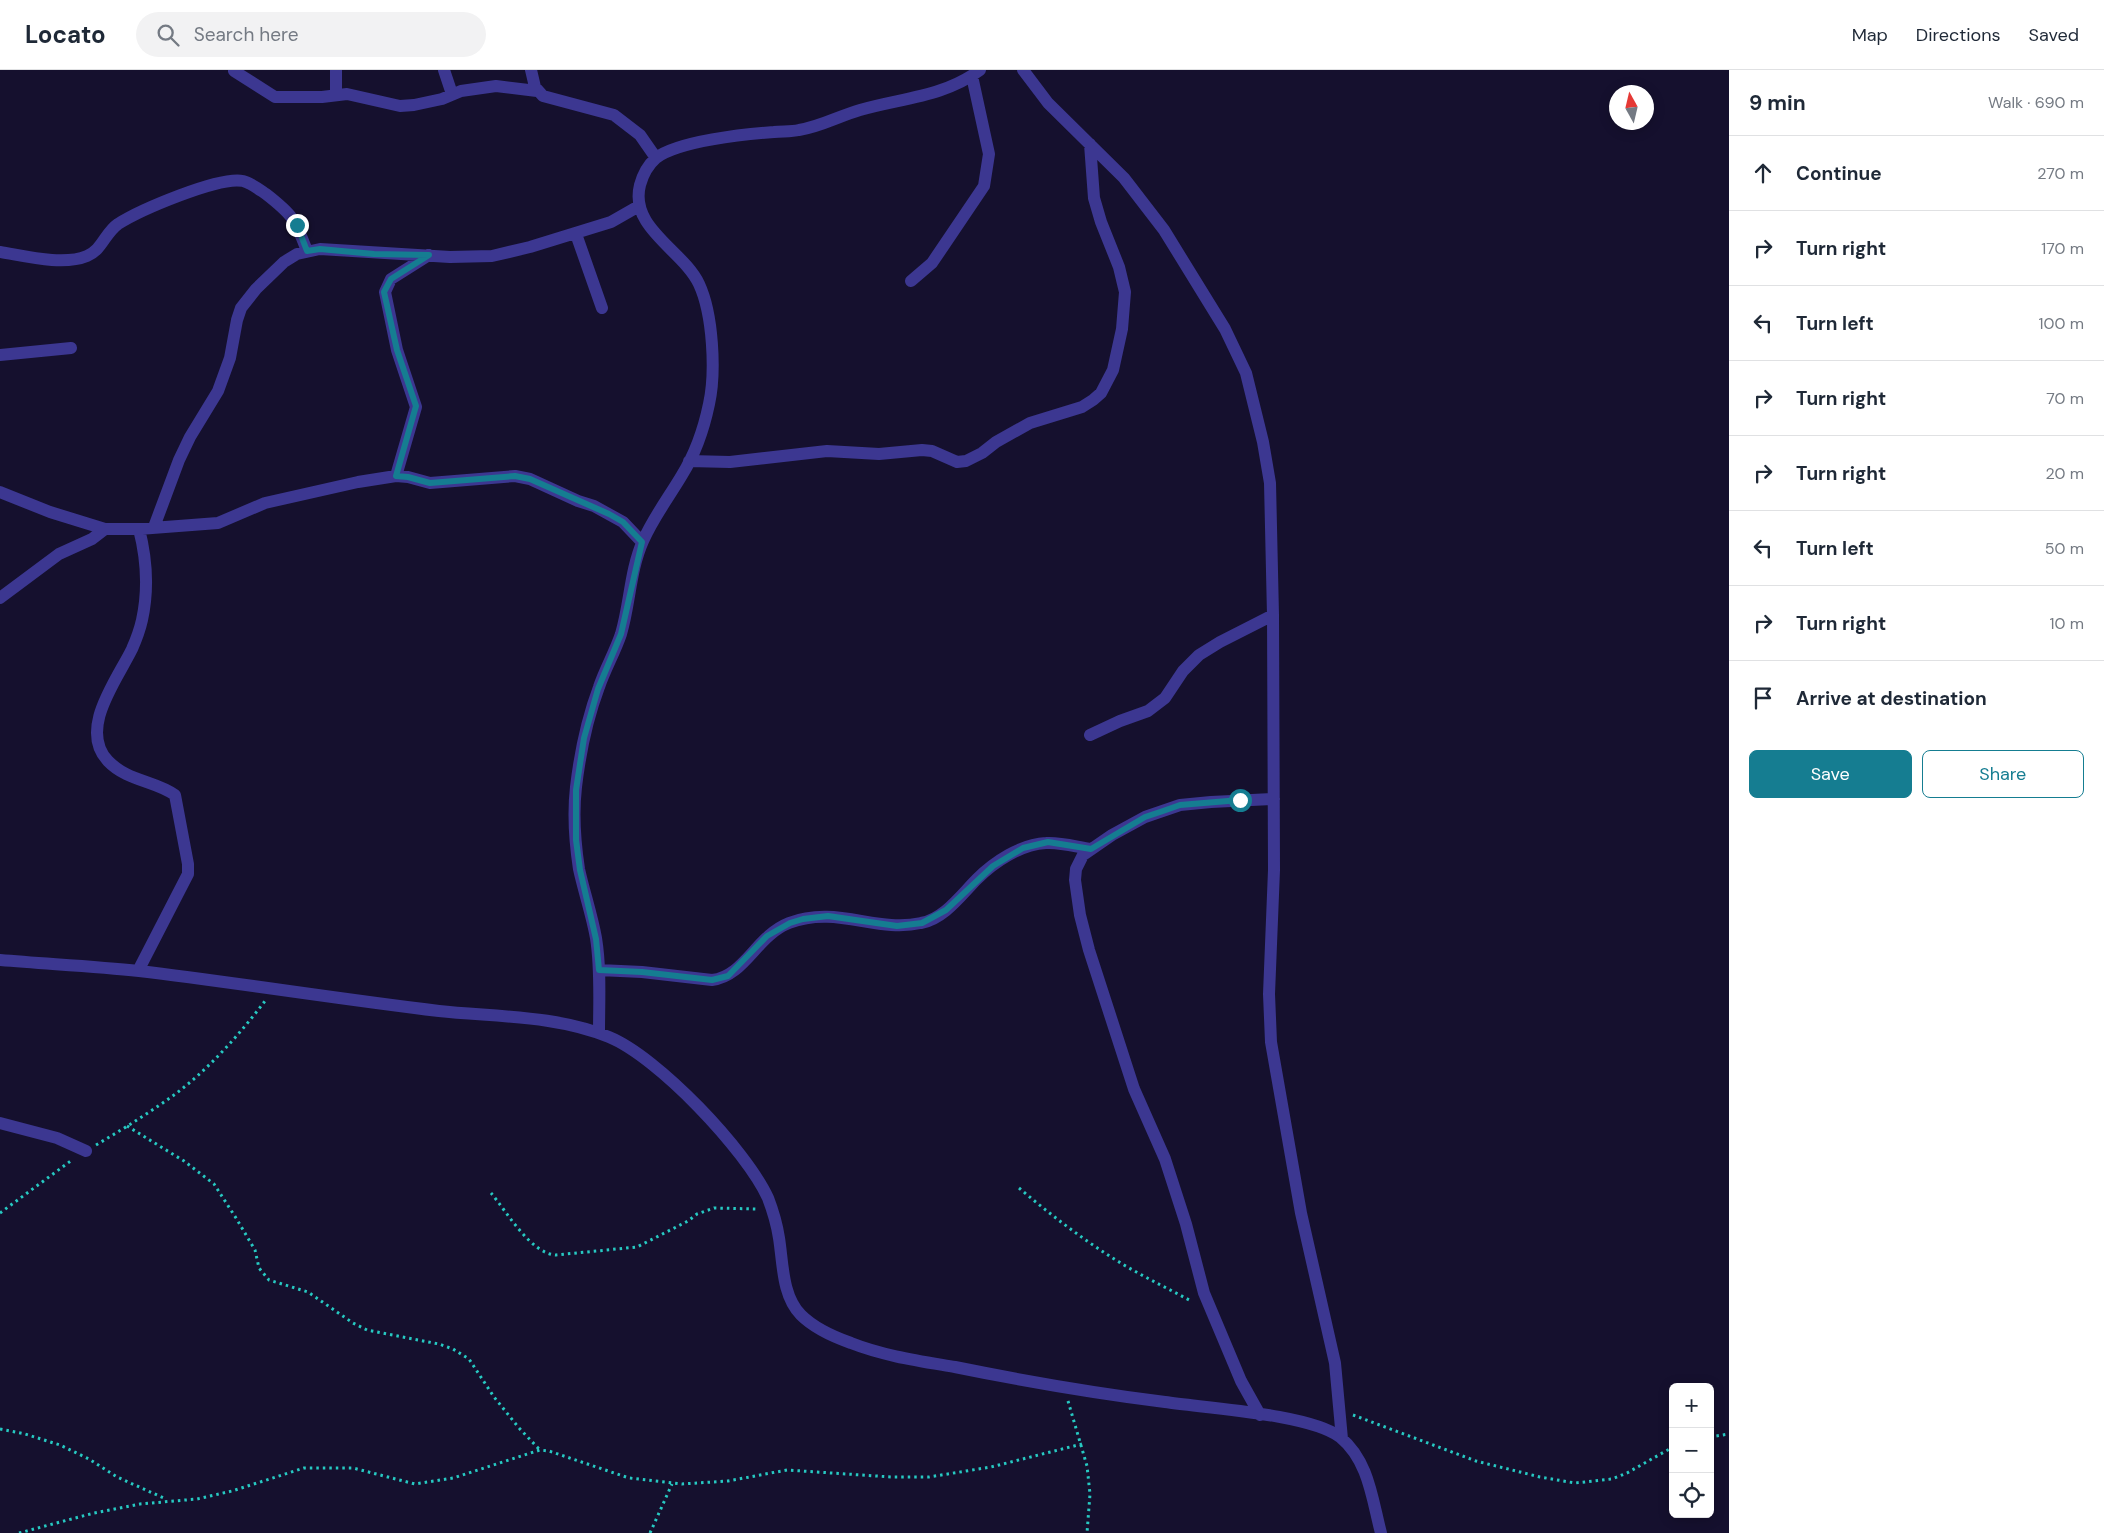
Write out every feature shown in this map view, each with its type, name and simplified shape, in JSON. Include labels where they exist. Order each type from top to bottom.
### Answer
[{"type":"street","points":[[336,70],[336,94]]},
{"type":"street","points":[[444,70],[452,94]]},
{"type":"street","points":[[532,70],[537,91]]},
{"type":"street","points":[[1023,70],[1048,103],[1124,178],[1164,230],[1224,330],[1246,373],[1263,442],[1270,483],[1273,615],[1274,870],[1269,994],[1271,1042],[1300,1212],[1335,1364],[1342,1439]]},
{"type":"street","points":[[234,72],[275,97],[322,97],[336,94],[359,95],[383,103],[400,106],[430,102],[470,89],[503,85],[537,91],[547,98],[600,109],[614,115],[640,135],[656,158]]},
{"type":"street","points":[[599,1033],[599,970],[596,939],[578,860],[576,840],[576,790],[584,738],[598,689],[621,634],[642,542],[689,462],[698,441],[709,403],[712,380],[707,311],[699,284],[685,263],[670,250],[641,214],[638,195],[643,176],[656,158],[678,148],[718,139],[800,130],[862,109],[933,93],[976,73],[989,154],[984,186],[932,263],[911,281]]},
{"type":"street","points":[[689,462],[730,462],[827,451],[860,451],[879,454],[922,450],[957,462],[966,461],[1030,423],[1082,407],[1101,394],[1113,370],[1125,292],[1119,267],[1101,222],[1094,198],[1090,144]]},
{"type":"street","points":[[0,252],[41,259],[64,260],[85,257],[96,251],[117,225],[167,199],[222,183],[242,181],[260,190],[288,211],[297,225],[307,251]]},
{"type":"street","points":[[154,527],[186,445],[218,391],[230,358],[236,320],[241,308],[256,289],[284,262],[297,254],[320,249],[374,254],[492,256],[576,234],[611,222],[639,206]]},
{"type":"street","points":[[576,234],[602,308]]},
{"type":"street","points":[[396,476],[416,406],[397,350],[384,292],[391,279],[429,255]]},
{"type":"street","points":[[0,355],[71,348]]},
{"type":"street","points":[[0,492],[50,512],[105,529],[139,529],[218,522],[265,504],[358,482],[396,476],[430,483],[515,476],[530,479],[609,514],[623,522],[642,542]]},
{"type":"street","points":[[0,598],[59,554],[92,539],[105,529]]},
{"type":"street","points":[[138,972],[188,874],[188,864],[175,796],[167,789],[138,780],[118,769],[100,749],[97,736],[99,714],[134,646],[145,606],[148,580],[139,529]]},
{"type":"street","points":[[1090,735],[1148,711],[1165,698],[1183,670],[1198,655],[1273,615]]},
{"type":"street","points":[[1260,1415],[1241,1381],[1212,1316],[1204,1293],[1186,1224],[1164,1159],[1134,1089],[1089,950],[1080,915],[1075,880],[1078,861],[1091,849],[1145,817],[1180,805],[1274,799]]},
{"type":"street","points":[[599,970],[642,972],[712,980],[721,978],[728,976],[736,969],[767,936],[790,923],[803,919],[828,916],[897,926],[922,923],[946,910],[993,866],[1023,848],[1048,842],[1091,849]]},
{"type":"street","points":[[0,960],[138,972],[275,988],[440,1011],[541,1021],[599,1033],[630,1047],[659,1069],[722,1133],[753,1173],[767,1196],[779,1233],[787,1289],[796,1308],[812,1324],[853,1344],[881,1352],[1064,1389],[1260,1415],[1318,1426],[1331,1431],[1342,1439],[1352,1449],[1364,1468],[1381,1533]]},
{"type":"street","points":[[0,1123],[57,1138],[86,1151]]},
{"type":"path","points":[[0,1213],[69,1162],[176,1094],[243,1029],[275,988]]},
{"type":"path","points":[[127,1126],[184,1160],[214,1184],[255,1250],[259,1268],[269,1280],[308,1292],[352,1323],[367,1330],[439,1344],[453,1349],[470,1359],[494,1397],[540,1450]]},
{"type":"path","points":[[1019,1188],[1070,1229],[1124,1264],[1194,1303],[1212,1316]]},
{"type":"path","points":[[491,1193],[531,1243],[546,1255],[637,1247],[688,1222],[697,1214],[714,1208],[772,1210]]},
{"type":"path","points":[[1064,1389],[1088,1466],[1090,1494],[1087,1533]]},
{"type":"path","points":[[1339,1408],[1387,1429],[1476,1461],[1540,1478],[1575,1483],[1612,1479],[1627,1473],[1669,1449]]},
{"type":"path","points":[[0,1430],[25,1434],[60,1445],[89,1459],[117,1477],[168,1500]]},
{"type":"path","points":[[1714,1436],[1729,1434]]},
{"type":"path","points":[[19,1533],[94,1513],[168,1500],[197,1499],[232,1491],[304,1468],[354,1468],[415,1484],[426,1484],[468,1474],[540,1450],[549,1451],[629,1478],[672,1484],[728,1481],[787,1470],[861,1476],[929,1477],[991,1467],[1082,1444]]},
{"type":"path","points":[[650,1533],[672,1484]]},
{"type":"route","points":[[297,225],[307,251],[320,249],[374,254],[408,253],[429,255],[391,279],[384,292],[397,350],[416,406],[396,476],[404,476],[430,483],[515,476],[530,479],[609,514],[623,522],[642,542],[621,634],[598,689],[584,738],[576,790],[576,840],[580,870],[596,939],[599,970],[688,976],[712,980],[721,978],[728,976],[736,969],[777,928],[790,923],[803,919],[828,916],[897,926],[922,923],[946,910],[978,878],[1008,856],[1023,848],[1048,842],[1091,849],[1145,817],[1180,805],[1240,800]]}]
